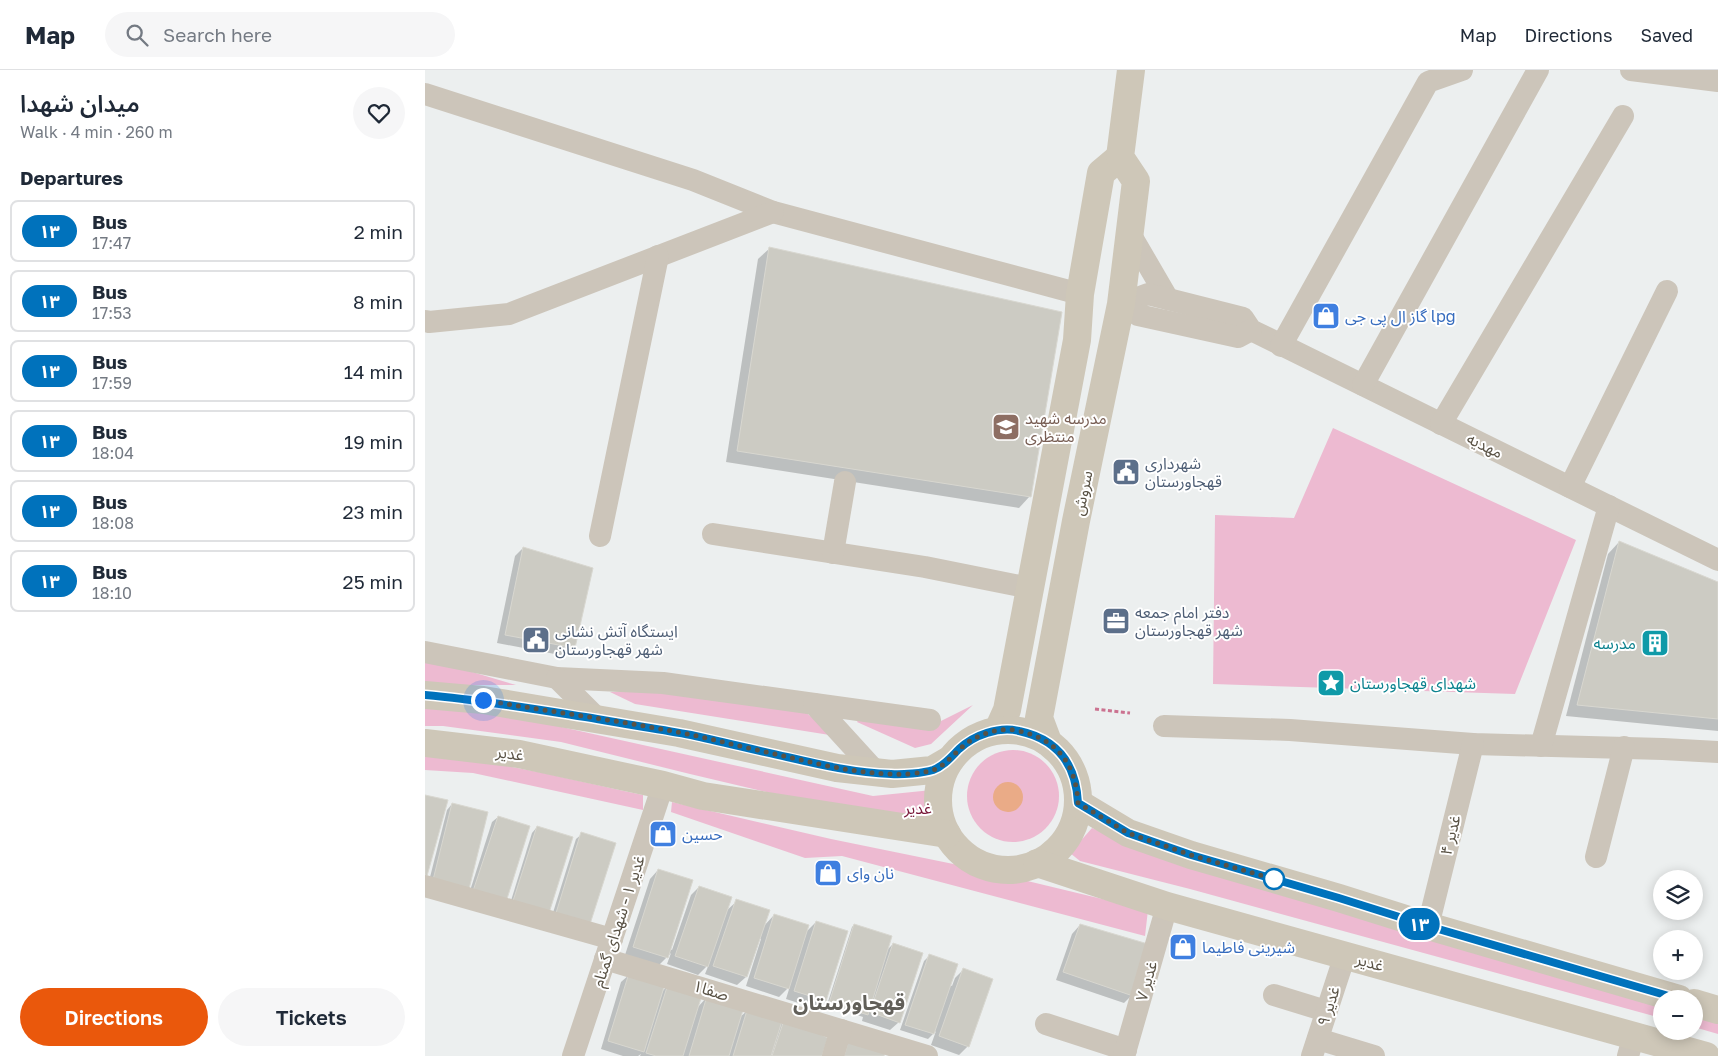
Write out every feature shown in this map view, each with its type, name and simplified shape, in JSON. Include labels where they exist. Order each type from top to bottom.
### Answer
[{"type":"main road","points":[[1121,157],[1131,70]]},
{"type":"main road","name":"سروش","points":[[999,730],[1007,710],[1077,340],[1080,294],[1101,173],[1121,157],[1136,181],[1121,304],[1075,521],[1039,718],[1048,742]]},
{"type":"main road","points":[[1080,294],[1121,304]]},
{"type":"main road","points":[[425,695],[483,700],[679,733],[837,768],[877,773],[893,774],[932,770],[951,759]]},
{"type":"main road","points":[[999,730],[1016,730],[1033,734],[1048,742],[1063,757],[1074,775],[1077,788],[1078,803],[1073,825],[1061,845],[1050,856],[1021,868],[1004,869],[972,860],[959,850],[947,834],[940,816],[938,796],[942,777],[951,759],[960,748],[972,740],[999,730]]},
{"type":"main road","name":"غدیر","points":[[425,743],[519,754],[663,785],[703,796],[947,834]]},
{"type":"main road","points":[[1078,803],[1128,833],[1191,855],[1653,991]]},
{"type":"main road","name":"غدیر","points":[[1037,863],[1167,906],[1345,955],[1631,1046],[1705,1056]]},
{"type":"main road","points":[[1703,1006],[1718,1010]]},
{"type":"street","points":[[1281,346],[1428,82],[1462,70]]},
{"type":"street","points":[[1363,386],[1539,70]]},
{"type":"street","points":[[1631,70],[1718,81]]},
{"type":"street","points":[[425,94],[693,180],[773,212],[1080,294]]},
{"type":"street","points":[[1441,424],[1623,116]]},
{"type":"street","points":[[425,321],[509,314],[773,212]]},
{"type":"street","points":[[1129,232],[1168,299]]},
{"type":"street","points":[[600,536],[658,256]]},
{"type":"street","points":[[1570,487],[1667,291]]},
{"type":"street","name":"مهدیه","points":[[1121,304],[1148,294],[1243,318],[1251,330],[1281,346],[1718,560]]},
{"type":"street","points":[[1121,304],[1138,315],[1238,337],[1251,330]]},
{"type":"street","points":[[833,553],[845,482]]},
{"type":"street","points":[[1541,746],[1609,506]]},
{"type":"street","points":[[713,534],[925,567],[1030,588]]},
{"type":"street","points":[[425,652],[557,678],[663,683],[930,720]]},
{"type":"street","points":[[557,678],[599,720]]},
{"type":"street","points":[[814,704],[877,773]]},
{"type":"street","points":[[1164,726],[1291,730],[1473,744],[1625,747],[1718,752]]},
{"type":"street","name":"غدیر ۴","points":[[1428,926],[1473,744]]},
{"type":"street","points":[[1597,857],[1625,747]]},
{"type":"street","name":"غدیر ۱ - شهدای گمنام","points":[[573,1056],[663,785]]},
{"type":"street","name":"صفا۱","points":[[425,886],[816,1022],[836,1045],[927,1056]]},
{"type":"street","name":"غدیر ۷","points":[[1125,1053],[1167,906]]},
{"type":"street","name":"غدیر ۹","points":[[1315,1047],[1345,955]]},
{"type":"street","points":[[1274,995],[1327,1011]]},
{"type":"street","points":[[1046,1024],[1125,1053]]},
{"type":"street","points":[[1315,1047],[1374,1056]]},
{"type":"path","points":[[1095,709],[1130,713]]},
{"type":"green space","points":[[1333,428],[1576,540],[1515,694],[1213,684],[1215,515],[1294,518]]},
{"type":"green space","points":[[425,658],[516,685],[425,685]]},
{"type":"green space","points":[[659,690],[800,708],[836,736],[635,704],[610,692]]},
{"type":"green space","points":[[973,705],[931,744],[915,748],[857,722],[861,716],[933,725]]},
{"type":"green space","name":"غدیر","points":[[425,707],[512,716],[873,796],[932,790],[936,828],[838,809],[561,742],[443,726],[425,726]]},
{"type":"green space","points":[[1013,750],[1030,754],[1045,764],[1055,779],[1059,796],[1055,813],[1045,828],[1030,838],[1013,842],[996,838],[981,828],[971,813],[967,796],[971,779],[981,764],[996,754]]},
{"type":"green space","points":[[425,756],[507,766],[643,795],[643,810],[473,773],[425,770]]},
{"type":"green space","points":[[672,802],[831,839],[973,868],[1148,910],[1145,936],[842,856],[805,858],[671,812]]},
{"type":"green space","points":[[1092,828],[1209,874],[1653,997],[1653,1016],[1190,889],[1080,861],[1070,853]]},
{"type":"green space","points":[[1703,1012],[1718,1016],[1718,1034],[1703,1030]]},
{"type":"shaded area","points":[[1008,782],[1019,786],[1023,797],[1019,808],[1008,812],[997,808],[993,797],[997,786]]},
{"type":"building","name":"مدرسه شهید منتظری","points":[[769,247],[1062,312],[1031,497],[737,451]]},
{"type":"building","name":"مدرسه","points":[[1619,541],[1718,582],[1718,719],[1577,705]]},
{"type":"building","points":[[523,547],[593,568],[575,648],[505,635]]},
{"type":"building","points":[[425,795],[448,800],[427,876],[425,875]]},
{"type":"building","points":[[452,803],[488,812],[469,889],[433,880]]},
{"type":"building","points":[[498,816],[530,826],[506,902],[473,891]]},
{"type":"building","points":[[537,826],[573,837],[549,913],[513,901]]},
{"type":"building","points":[[581,832],[616,843],[590,924],[556,913]]},
{"type":"building","points":[[658,869],[693,880],[668,958],[633,947]]},
{"type":"building","points":[[699,886],[732,897],[708,967],[675,956]]},
{"type":"building","points":[[736,899],[770,910],[747,977],[713,966]]},
{"type":"building","points":[[774,914],[809,925],[789,989],[754,978]]},
{"type":"building","points":[[816,921],[848,931],[826,1001],[794,991]]},
{"type":"building","points":[[854,924],[892,936],[868,1015],[829,1003]]},
{"type":"building","points":[[1080,924],[1148,944],[1133,996],[1063,972]]},
{"type":"building","points":[[893,943],[923,953],[900,1023],[870,1012]]},
{"type":"building","points":[[929,954],[958,964],[934,1034],[905,1025]]},
{"type":"building","points":[[963,968],[993,979],[969,1047],[939,1036]]},
{"type":"building","points":[[629,973],[665,984],[644,1052],[608,1041]]},
{"type":"building","points":[[668,984],[702,995],[683,1056],[656,1056],[646,1053]]},
{"type":"building","points":[[707,996],[744,1007],[729,1056],[689,1056]]},
{"type":"building","points":[[748,1007],[783,1018],[771,1056],[733,1056]]},
{"type":"building","points":[[785,1017],[828,1038],[822,1056],[772,1056]]},
{"type":"building","points":[[849,1040],[885,1052],[884,1056],[844,1056]]},
{"type":"bus line","name":"۱۳","points":[[425,695],[483,700],[663,730],[837,768],[893,774],[932,770],[951,759],[960,748],[985,734],[999,730],[1016,730],[1033,734],[1048,742],[1068,762],[1074,775],[1078,803],[1128,833],[1191,855],[1653,991]]},
{"type":"place","name":"گاز ال پی جی lpg","points":[[1326,316]]},
{"type":"place","name":"مدرسه شهید منتظری","points":[[1006,427]]},
{"type":"place","name":"شهرداری قهجاورستان","points":[[1126,472]]},
{"type":"place","name":"دفتر امام جمعه شهر قهجاورستان","points":[[1116,621]]},
{"type":"place","name":"ایستگاه آتش نشانی شهر قهجاورستان","points":[[536,640]]},
{"type":"place","name":"مدرسه","points":[[1655,643]]},
{"type":"place","name":"شهدای قهجاورستان","points":[[1331,683]]},
{"type":"place","name":"حسین","points":[[663,834]]},
{"type":"place","name":"نان وای","points":[[828,873]]},
{"type":"place","name":"شیرینی فاطیما","points":[[1183,947]]},
{"type":"district","name":"قهجاورستان","points":[[849,1002]]},
{"type":"route","points":[[483,700],[679,733],[837,768],[893,774],[932,770],[951,759],[960,748],[972,740],[999,730],[1016,730],[1033,734],[1048,742],[1059,751],[1068,762],[1074,775],[1078,803],[1128,833],[1191,855],[1274,879]]}]
